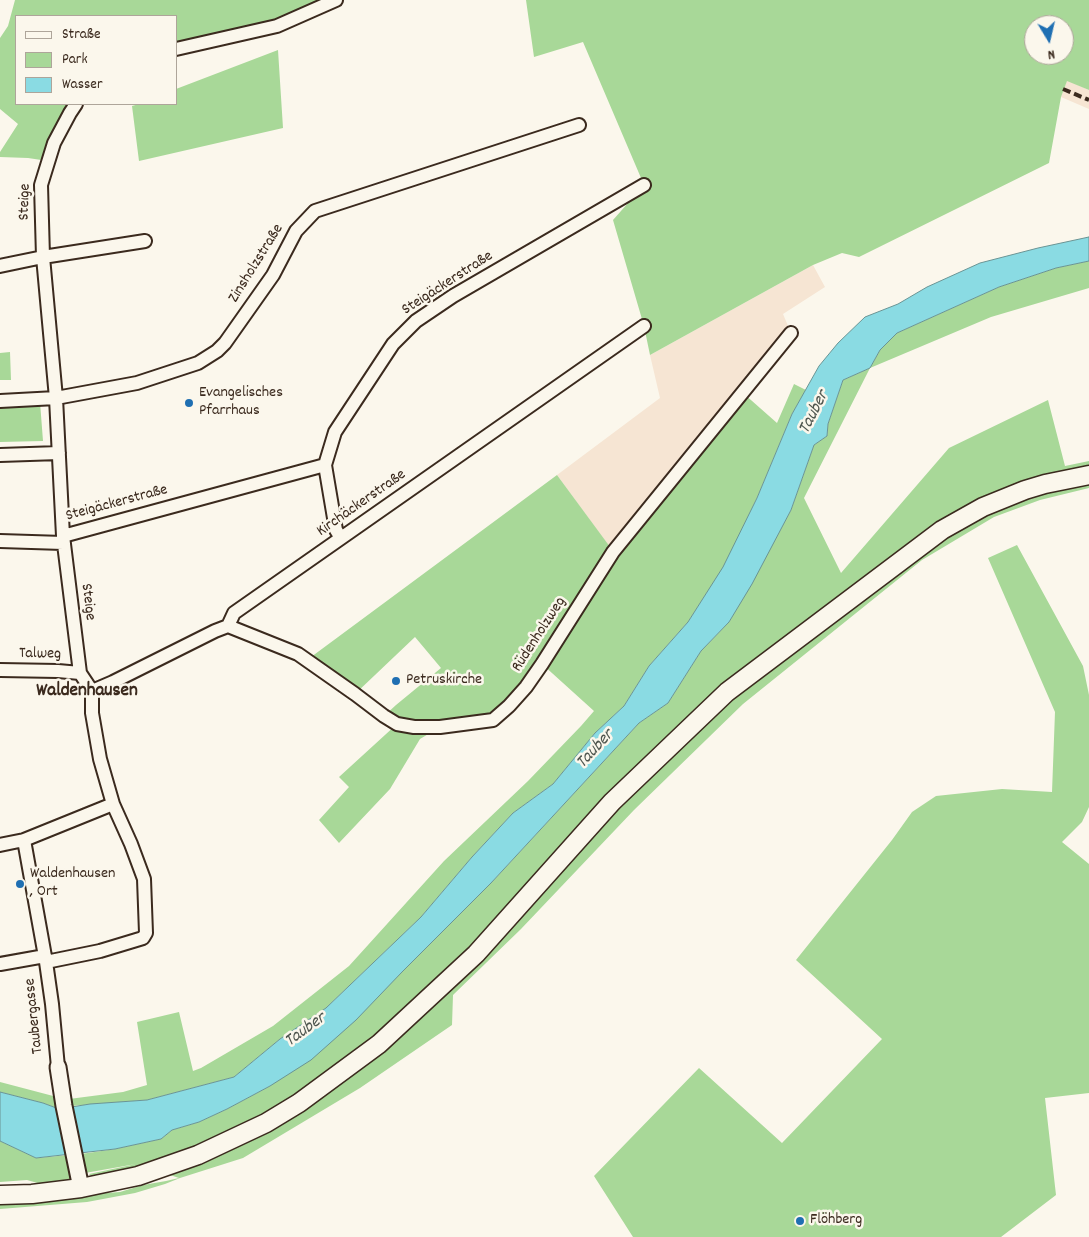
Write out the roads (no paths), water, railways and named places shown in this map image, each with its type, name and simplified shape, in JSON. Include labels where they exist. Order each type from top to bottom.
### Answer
[{"type":"main road","points":[[0,1195],[32,1194],[80,1181],[138,1176],[198,1155],[266,1123],[299,1103],[379,1044],[476,954],[612,802],[727,692],[942,530],[983,507],[1025,490],[1089,475]]},
{"type":"street","points":[[178,49],[277,26],[336,0]]},
{"type":"street","name":"Steige","points":[[75,105],[54,143],[41,184],[40,207],[56,398],[63,539],[80,673],[92,691]]},
{"type":"street","name":"Zinsholzstraße","points":[[56,398],[137,383],[198,363],[218,351],[273,275],[296,231],[315,211],[579,125]]},
{"type":"street","name":"Steigäckerstraße","points":[[341,538],[336,530],[326,465],[335,432],[392,344],[416,321],[454,296],[644,185]]},
{"type":"street","points":[[0,266],[43,257],[145,241]]},
{"type":"street","name":"Kirchäckerstraße","points":[[92,691],[228,626],[234,613],[644,326]]},
{"type":"street","name":"Rüdenholzweg","points":[[228,626],[298,654],[397,724],[414,727],[440,727],[493,720],[526,687],[613,552],[791,333]]},
{"type":"street","points":[[0,401],[56,398]]},
{"type":"street","points":[[0,456],[59,453]]},
{"type":"street","name":"Steigäckerstraße","points":[[0,541],[63,539],[326,465]]},
{"type":"street","name":"Talweg","points":[[0,670],[80,673]]},
{"type":"street","points":[[0,964],[100,951],[143,938],[146,933],[144,880],[131,844],[113,804],[98,749],[92,713],[92,691]]},
{"type":"street","points":[[0,845],[24,840],[113,804]]},
{"type":"street","name":"Taubergasse","points":[[24,840],[46,959],[64,1106],[80,1181]]},
{"type":"water","name":"Tauber","points":[[1089,237],[1089,261],[1056,268],[999,287],[897,333],[880,350],[870,368],[843,380],[828,424],[827,436],[814,445],[791,510],[752,584],[729,622],[701,651],[668,703],[639,723],[491,883],[356,1020],[311,1060],[270,1086],[227,1109],[199,1122],[172,1130],[161,1139],[115,1149],[36,1158],[0,1141],[0,1092],[59,1109],[90,1104],[147,1100],[234,1077],[280,1039],[326,1008],[421,917],[472,857],[513,813],[553,784],[595,733],[624,706],[649,666],[688,622],[723,567],[757,498],[792,414],[819,366],[838,343],[865,317],[898,304],[927,287],[980,263]]},
{"type":"railway","points":[[1063,89],[1089,100]]},
{"type":"place","name":"Evangelisches Pfarrhaus","points":[[189,403]]},
{"type":"place","name":"Petruskirche","points":[[396,681]]},
{"type":"place","name":"Waldenhausen , Ort","points":[[20,884]]},
{"type":"place","name":"Flöhberg","points":[[800,1221]]},
{"type":"district","name":"Waldenhausen","points":[[87,692]]}]
